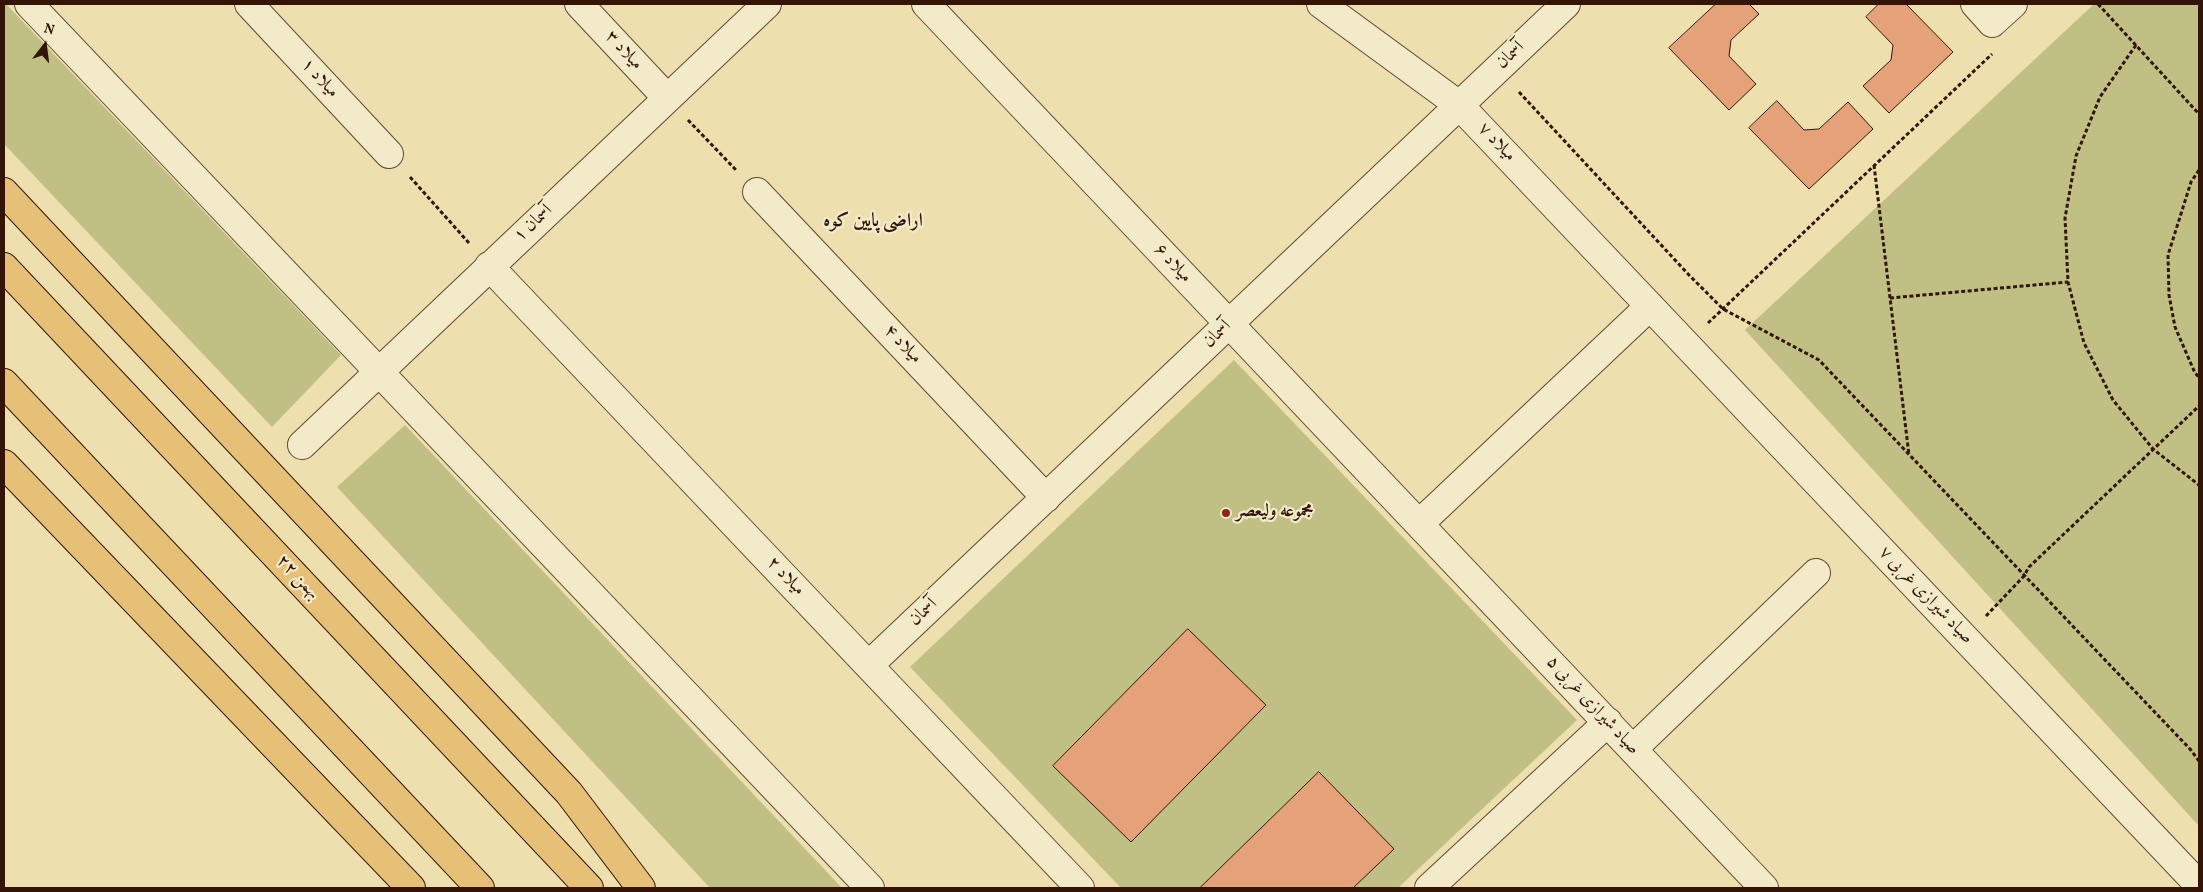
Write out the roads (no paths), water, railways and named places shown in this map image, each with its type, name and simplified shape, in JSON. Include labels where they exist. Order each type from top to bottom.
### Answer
[{"type":"highway","points":[[4,192],[569,793],[641,888]]},
{"type":"highway","name":"۲۲ بهمن","points":[[4,267],[589,888]]},
{"type":"highway","points":[[4,383],[480,888]]},
{"type":"highway","points":[[4,464],[411,888]]},
{"type":"street","points":[[29,4],[870,888]]},
{"type":"street","name":"میلاد ۱","points":[[249,4],[389,154]]},
{"type":"street","name":"میلاد ۳","points":[[579,4],[667,98]]},
{"type":"street","name":"آسمان ۱","points":[[302,445],[767,4]]},
{"type":"street","name":"میلاد ۶","points":[[926,4],[1419,524]]},
{"type":"street","name":"میلاد ۷","points":[[1321,4],[1459,105],[1650,306]]},
{"type":"street","name":"آسمان","points":[[869,666],[1566,4]]},
{"type":"street","points":[[1975,4],[1992,23],[2013,4]]},
{"type":"street","name":"میلاد ۴","points":[[757,192],[1046,498]]},
{"type":"street","name":"میلاد ۲","points":[[489,266],[1080,888]]},
{"type":"street","points":[[1419,524],[1650,306]]},
{"type":"street","name":"صیاد شیرازی غربی ۷","points":[[1650,306],[2199,885]]},
{"type":"street","name":"صیاد شیرازی غربی ۵","points":[[1419,524],[1764,888]]},
{"type":"street","points":[[1632,749],[1816,573]]},
{"type":"street","points":[[1430,888],[1608,722]]},
{"type":"place","name":"مجموعه ولیعصر","points":[[1226,513]]},
{"type":"district","name":"اراضی پایین کوه","points":[[873,223]]}]
